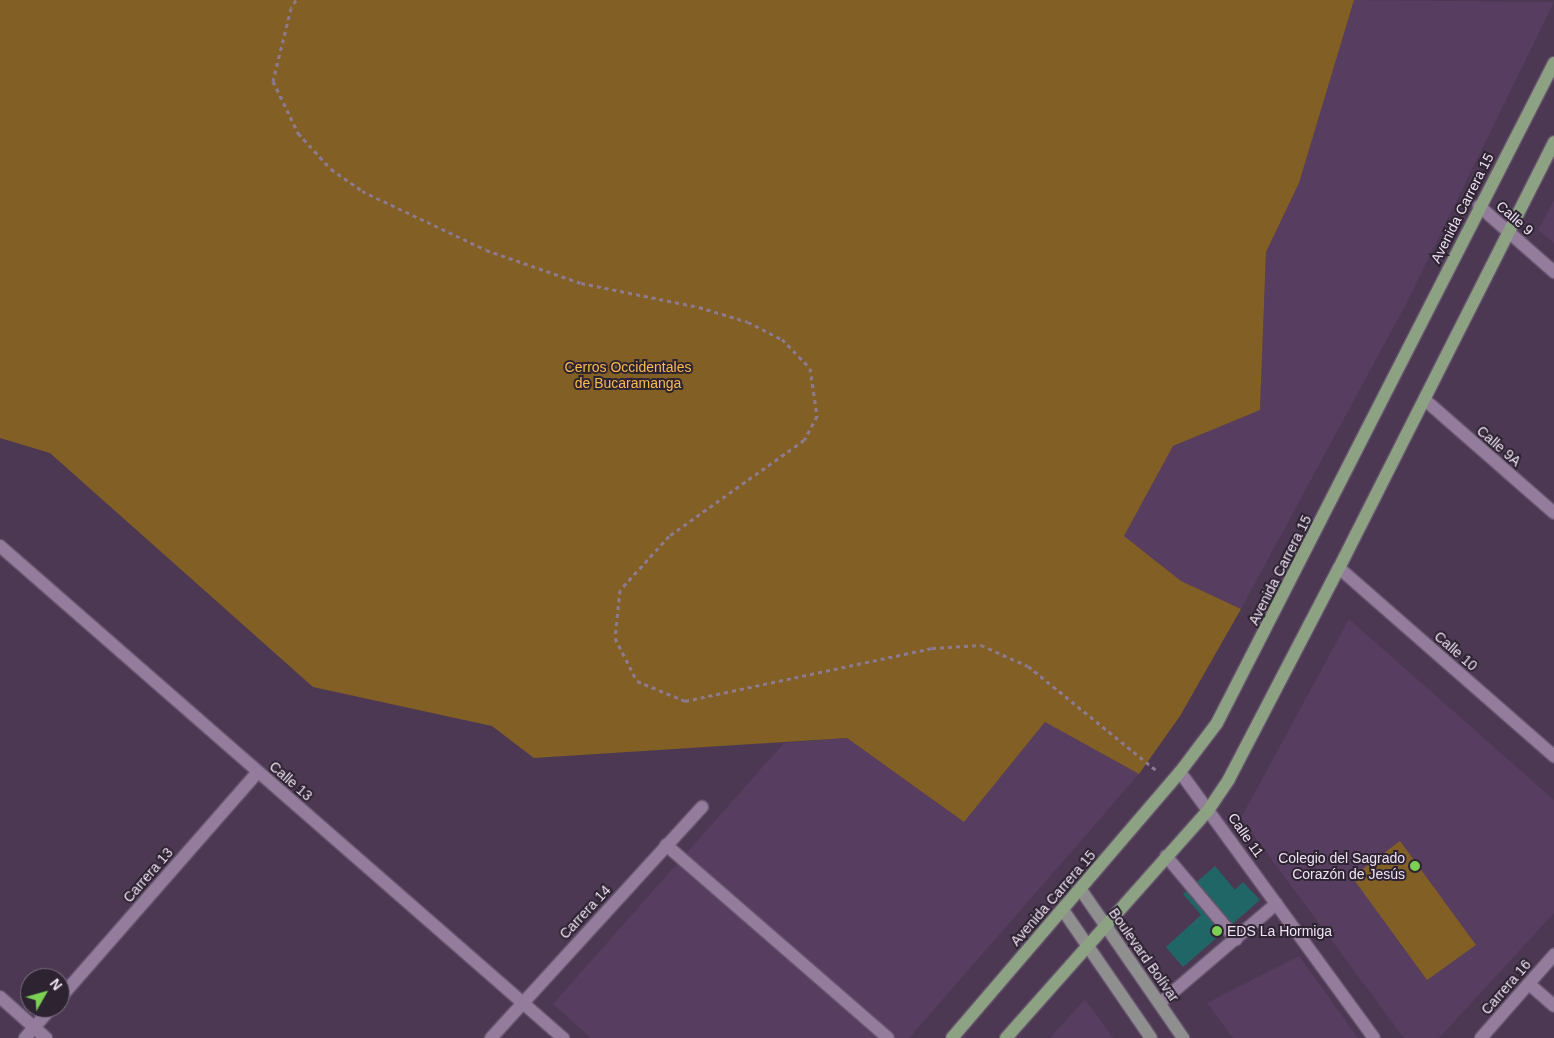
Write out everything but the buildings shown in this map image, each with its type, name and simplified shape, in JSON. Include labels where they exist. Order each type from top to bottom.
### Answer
[{"type":"main road","name":"Avenida Carrera 15","points":[[952,1038],[1170,784],[1216,723],[1252,660],[1479,206],[1554,63]]},
{"type":"main road","points":[[1006,1038],[1209,809],[1229,779],[1425,400],[1554,142]]},
{"type":"main road","name":"Boulevard Bolívar","points":[[1081,890],[1183,1038]]},
{"type":"main road","points":[[1062,910],[1151,1038]]},
{"type":"street","name":"Calle 9","points":[[1479,206],[1554,272]]},
{"type":"street","name":"Calle 9A","points":[[1425,400],[1554,513]]},
{"type":"street","name":"Calle 13","points":[[1,550],[563,1038]]},
{"type":"street","name":"Calle 10","points":[[1339,568],[1554,756]]},
{"type":"street","name":"Carrera 13","points":[[70,987],[258,772]]},
{"type":"street","name":"Calle 11","points":[[1180,772],[1209,809],[1374,1038]]},
{"type":"street","name":"Carrera 14","points":[[491,1038],[702,807]]},
{"type":"street","points":[[666,845],[888,1038]]},
{"type":"street","points":[[1166,856],[1236,939]]},
{"type":"street","points":[[1160,1004],[1276,904]]},
{"type":"street","name":"Carrera 16","points":[[1482,1038],[1554,955]]},
{"type":"street","points":[[1529,984],[1554,1006]]},
{"type":"street","points":[[0,997],[46,1038]]},
{"type":"street","points":[[25,1038],[42,1018]]},
{"type":"path","points":[[296,0],[291,8],[274,81],[298,133],[331,169],[362,191],[486,250],[581,282],[699,308],[748,322],[782,339],[810,368],[817,416],[804,440],[669,536],[620,590],[615,638],[637,681],[685,701],[932,648],[981,645],[1028,666],[1170,784]]},
{"type":"shaded area","points":[[1354,0],[1554,2],[1407,302],[1241,609],[1181,581],[1124,536],[1173,446],[1260,410],[1266,252],[1299,183]]},
{"type":"shaded area","points":[[1554,201],[1554,243],[1538,230]]},
{"type":"shaded area","name":"Colegio del Sagrado Corazón de Jesús","points":[[1349,619],[1554,800],[1554,913],[1439,1038],[1404,1038],[1241,818]]},
{"type":"shaded area","points":[[1045,722],[1139,774],[909,1038],[591,1038],[553,1004],[784,743],[847,738],[964,822]]},
{"type":"shaded area","points":[[1299,956],[1358,1038],[1233,1038],[1207,1003]]},
{"type":"shaded area","points":[[1085,999],[1113,1038],[1050,1038]]},
{"type":"green space","name":"Cerros Occidentales de Bucaramanga","points":[[0,0],[1354,0],[1299,183],[1266,252],[1260,410],[1173,446],[1124,536],[1181,581],[1241,609],[1180,716],[1139,774],[1045,722],[964,822],[847,738],[534,758],[492,726],[313,687],[50,453],[0,438]]},
{"type":"green space","points":[[1400,841],[1476,945],[1427,980],[1352,877]]},
{"type":"place","name":"Colegio del Sagrado Corazón de Jesús","points":[[1415,866]]},
{"type":"place","name":"EDS La Hormiga","points":[[1217,931]]}]
